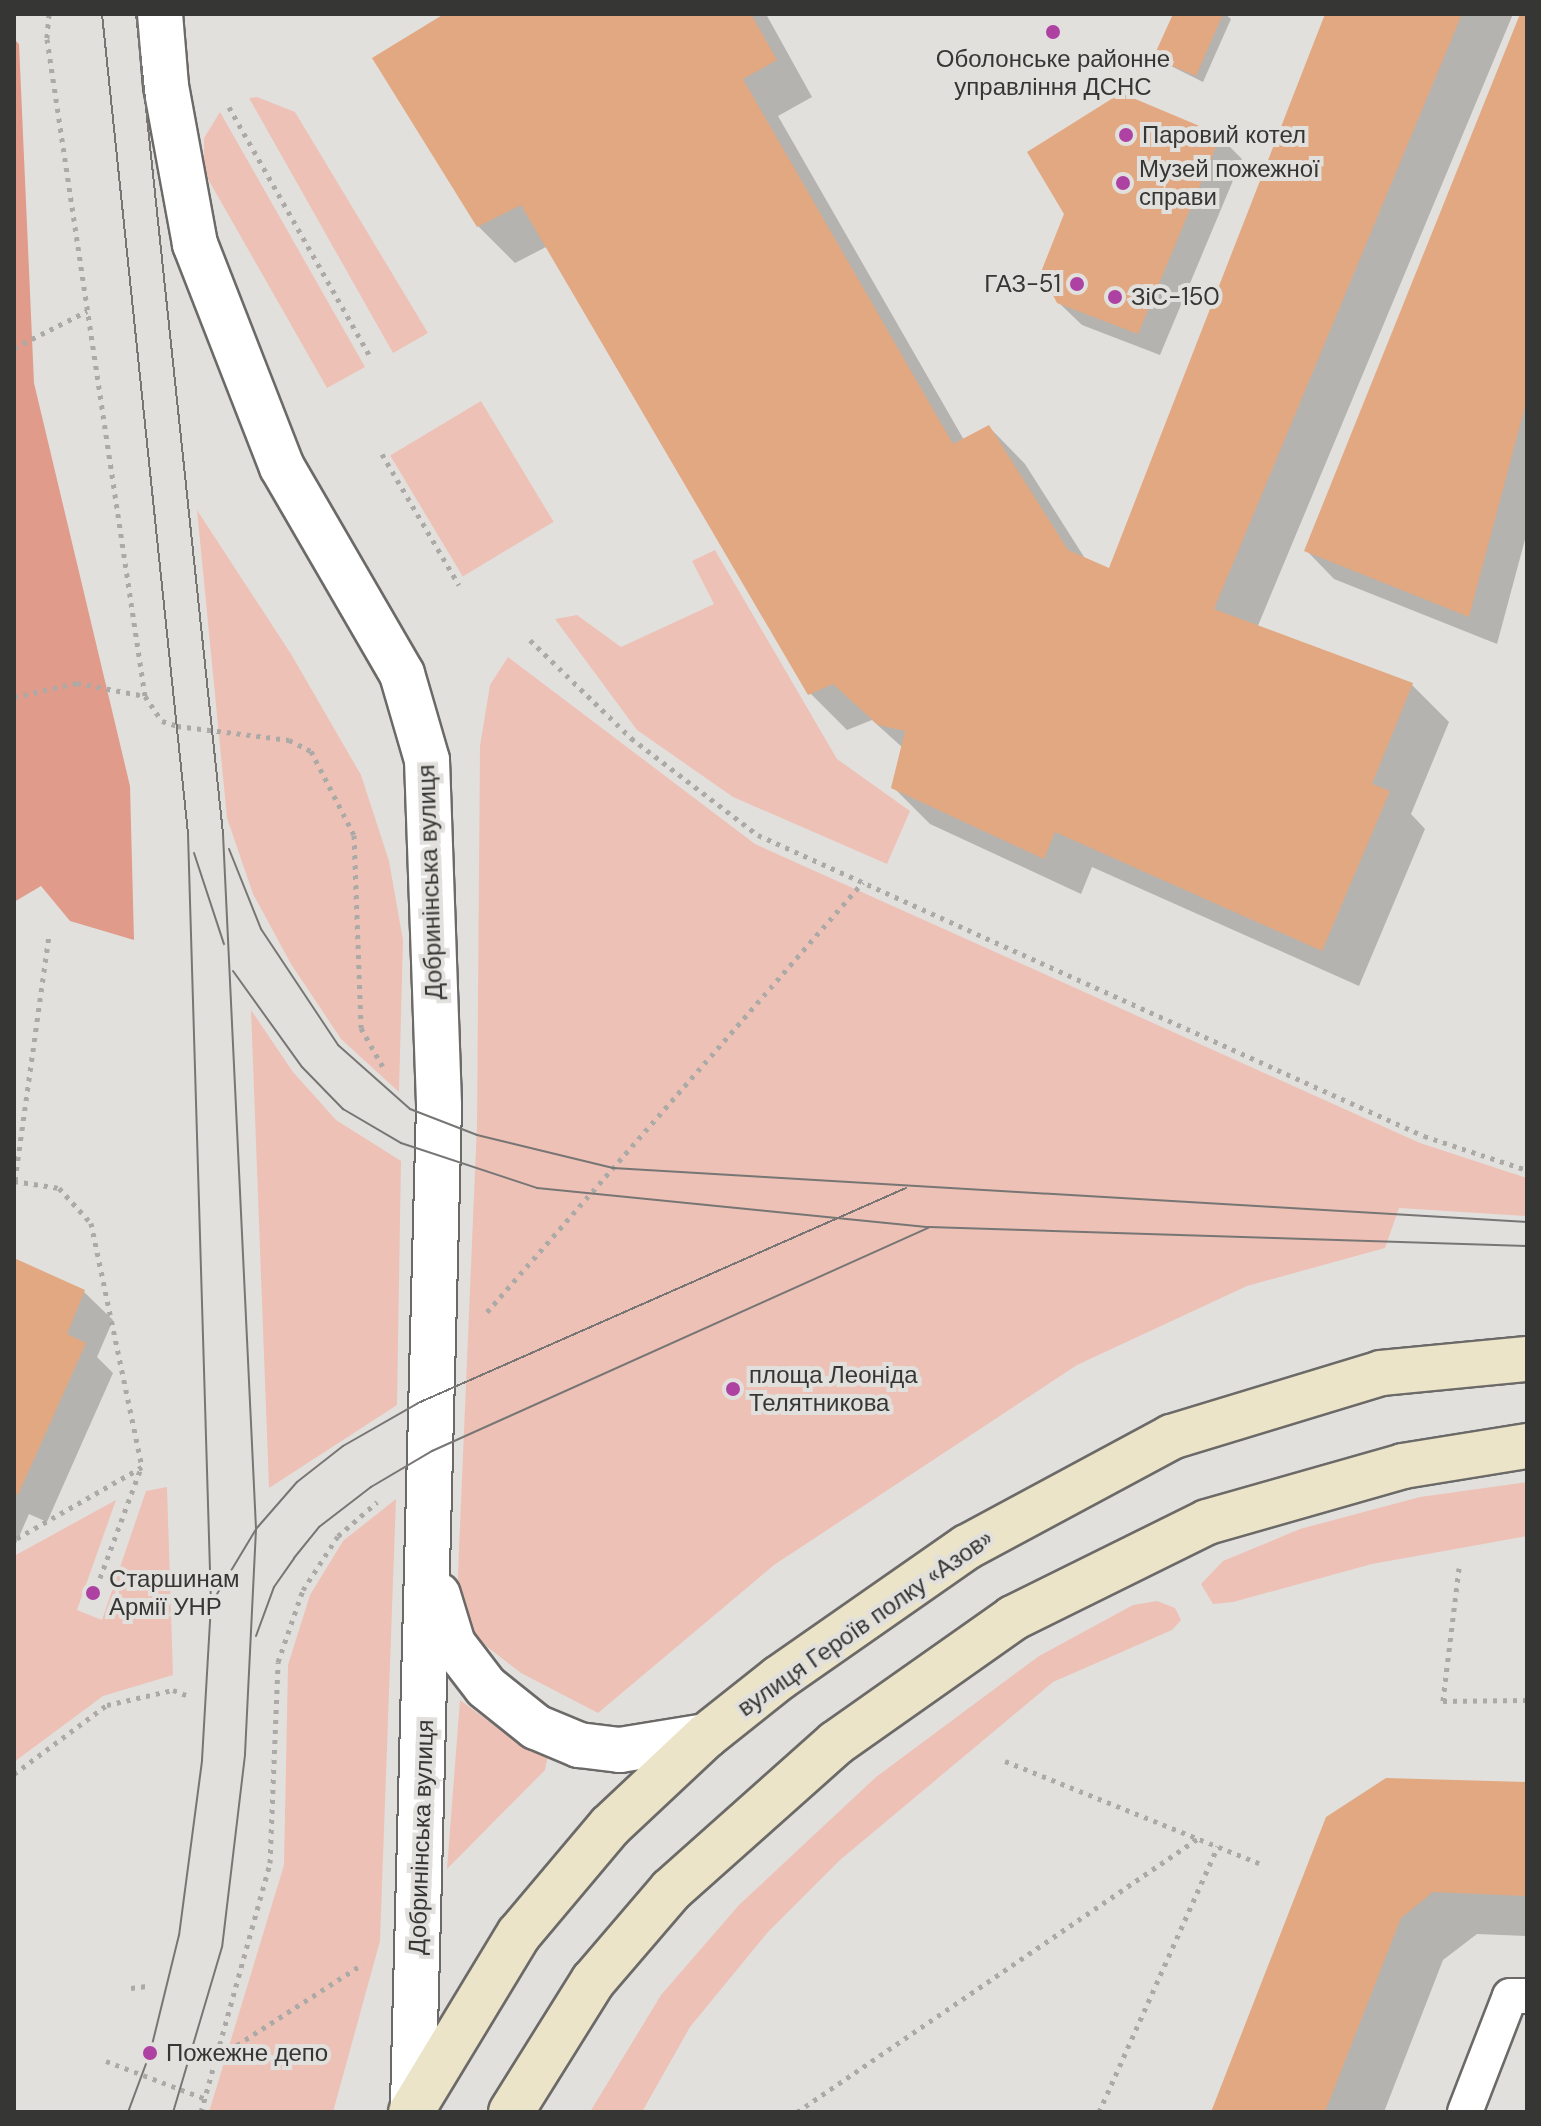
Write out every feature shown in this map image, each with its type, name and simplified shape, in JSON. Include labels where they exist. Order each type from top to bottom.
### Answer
[{"type":"main road","name":"вулиця Героїв полку «Азов»","points":[[412,2110],[519,1934],[610,1826],[706,1736],[779,1678],[967,1547],[1171,1437],[1381,1373],[1527,1359]]},
{"type":"main road","points":[[511,2112],[593,1981],[671,1890],[836,1743],[1013,1618],[1207,1522],[1403,1466],[1527,1446]]},
{"type":"street","name":"Добринінська вулиця","points":[[160,14],[166,86],[195,244],[282,467],[402,674],[427,760],[439,1106],[412,2110]]},
{"type":"street","name":"Добринінська вулиця","points":[[429,1565],[453,1644],[486,1687],[536,1727],[579,1745],[620,1750],[706,1736]]},
{"type":"lane","points":[[1465,2112],[1510,1996],[1527,1996]]},
{"type":"path","points":[[49,14],[47,39],[145,696],[162,721],[186,729],[277,738],[311,751],[354,835],[361,1028],[373,1056],[394,1080],[439,1106]]},
{"type":"path","points":[[229,107],[371,358]]},
{"type":"path","points":[[14,348],[87,311]]},
{"type":"path","points":[[382,454],[459,585]]},
{"type":"path","points":[[530,640],[631,738],[758,835],[1424,1136],[1527,1170]]},
{"type":"path","points":[[14,697],[77,683],[145,696]]},
{"type":"path","points":[[482,1318],[863,882]]},
{"type":"path","points":[[49,934],[15,1180],[59,1188],[91,1223],[142,1467],[100,1578]]},
{"type":"path","points":[[14,1540],[142,1467]]},
{"type":"path","points":[[201,2112],[220,2056],[270,1863],[278,1662],[303,1590],[338,1536],[388,1491]]},
{"type":"path","points":[[1459,1568],[1443,1701],[1527,1700]]},
{"type":"path","points":[[14,1774],[107,1705],[173,1690],[189,1696]]},
{"type":"path","points":[[1005,1761],[1259,1863]]},
{"type":"path","points":[[797,2112],[1199,1838]]},
{"type":"path","points":[[1099,2112],[1218,1846]]},
{"type":"path","points":[[220,2056],[368,1961]]},
{"type":"path","points":[[131,1988],[147,1986]]},
{"type":"path","points":[[106,2061],[206,2099]]},
{"type":"shaded area","points":[[14,39],[19,44],[34,383],[130,786],[134,940],[70,921],[41,886],[14,902]]},
{"type":"shaded area","points":[[257,97],[295,112],[428,333],[393,353],[249,98]]},
{"type":"shaded area","points":[[220,112],[365,367],[327,388],[204,172],[204,138]]},
{"type":"shaded area","points":[[481,401],[554,522],[463,576],[390,456]]},
{"type":"shaded area","points":[[197,510],[291,654],[361,775],[389,861],[403,940],[399,1092],[341,1039],[291,964],[253,894],[227,818]]},
{"type":"shaded area","points":[[715,550],[837,759],[910,811],[887,864],[733,797],[637,730],[555,619],[577,615],[621,647],[714,604],[692,561]]},
{"type":"shaded area","points":[[508,657],[755,844],[1420,1143],[1527,1178],[1527,1216],[1399,1208],[1385,1248],[1247,1286],[1077,1365],[774,1565],[598,1713],[521,1673],[482,1643],[467,1624],[457,1597],[477,1124],[480,746],[490,685]]},
{"type":"shaded area","points":[[251,1010],[293,1072],[336,1120],[401,1161],[397,1405],[269,1488]]},
{"type":"shaded area","points":[[1527,1482],[1527,1536],[1372,1564],[1233,1602],[1213,1604],[1201,1584],[1223,1561],[1300,1529],[1420,1497]]},
{"type":"shaded area","points":[[167,1487],[173,1675],[103,1696],[14,1762],[14,1556],[116,1500],[77,1610],[102,1620],[146,1491]]},
{"type":"shaded area","points":[[396,1499],[380,1941],[333,2112],[209,2112],[284,1865],[288,1665],[310,1595],[343,1541]]},
{"type":"shaded area","points":[[1157,1601],[1175,1608],[1181,1620],[1172,1630],[1053,1682],[840,1860],[768,1932],[690,2027],[642,2112],[590,2112],[661,1995],[739,1905],[876,1777],[1039,1656],[1133,1605]]},
{"type":"shaded area","points":[[460,1700],[514,1740],[549,1750],[545,1770],[447,1869]]},
{"type":"building","points":[[444,14],[751,14],[777,60],[743,79],[953,444],[989,425],[1068,550],[1109,568],[1325,14],[1462,14],[1214,609],[1413,683],[1372,784],[1390,791],[1322,951],[1055,832],[1044,859],[891,788],[905,731],[878,725],[833,684],[808,695],[521,205],[477,227],[372,58]]},
{"type":"building","points":[[1173,14],[1223,14],[1196,76],[1153,58]]},
{"type":"building","points":[[1520,14],[1527,14],[1527,399],[1469,617],[1304,551]]},
{"type":"building","name":"Музей пожежної справи","points":[[1121,93],[1221,135],[1138,334],[1057,303],[1041,272],[1064,214],[1027,152]]},
{"type":"building","points":[[14,1258],[85,1290],[67,1334],[86,1343],[18,1495],[14,1493]]},
{"type":"building","points":[[1386,1778],[1527,1782],[1527,1896],[1433,1892],[1401,1918],[1325,2112],[1211,2112],[1326,1817]]},
{"type":"tram line","points":[[102,14],[188,834],[211,1604],[202,1761],[179,1935],[150,2053],[128,2112]]},
{"type":"tram line","points":[[136,14],[223,834],[256,1529],[245,1755],[222,1947],[173,2112]]},
{"type":"tram line","points":[[229,849],[261,929],[338,1045],[410,1109],[477,1135],[613,1168],[1527,1222]]},
{"type":"tram line","points":[[194,853],[224,944]]},
{"type":"tram line","points":[[233,971],[302,1067],[343,1109],[401,1143],[537,1188],[929,1227],[1527,1246]]},
{"type":"tram line","points":[[211,1604],[256,1529],[297,1482],[343,1446],[418,1403],[906,1188]]},
{"type":"tram line","points":[[256,1636],[274,1587],[294,1558],[319,1527],[371,1487],[432,1451],[928,1228]]},
{"type":"place","name":"Оболонське районне управління ДСНС","points":[[1053,32]]},
{"type":"place","name":"Паровий котел","points":[[1126,135]]},
{"type":"place","name":"Музей пожежної справи","points":[[1123,183]]},
{"type":"place","name":"ГАЗ-51","points":[[1077,284]]},
{"type":"place","name":"ЗіС-150","points":[[1115,297]]},
{"type":"place","name":"площа Леоніда Телятникова","points":[[733,1389]]},
{"type":"place","name":"Старшинам Армії УНР","points":[[93,1593]]},
{"type":"place","name":"Пожежне депо","points":[[150,2053]]}]
